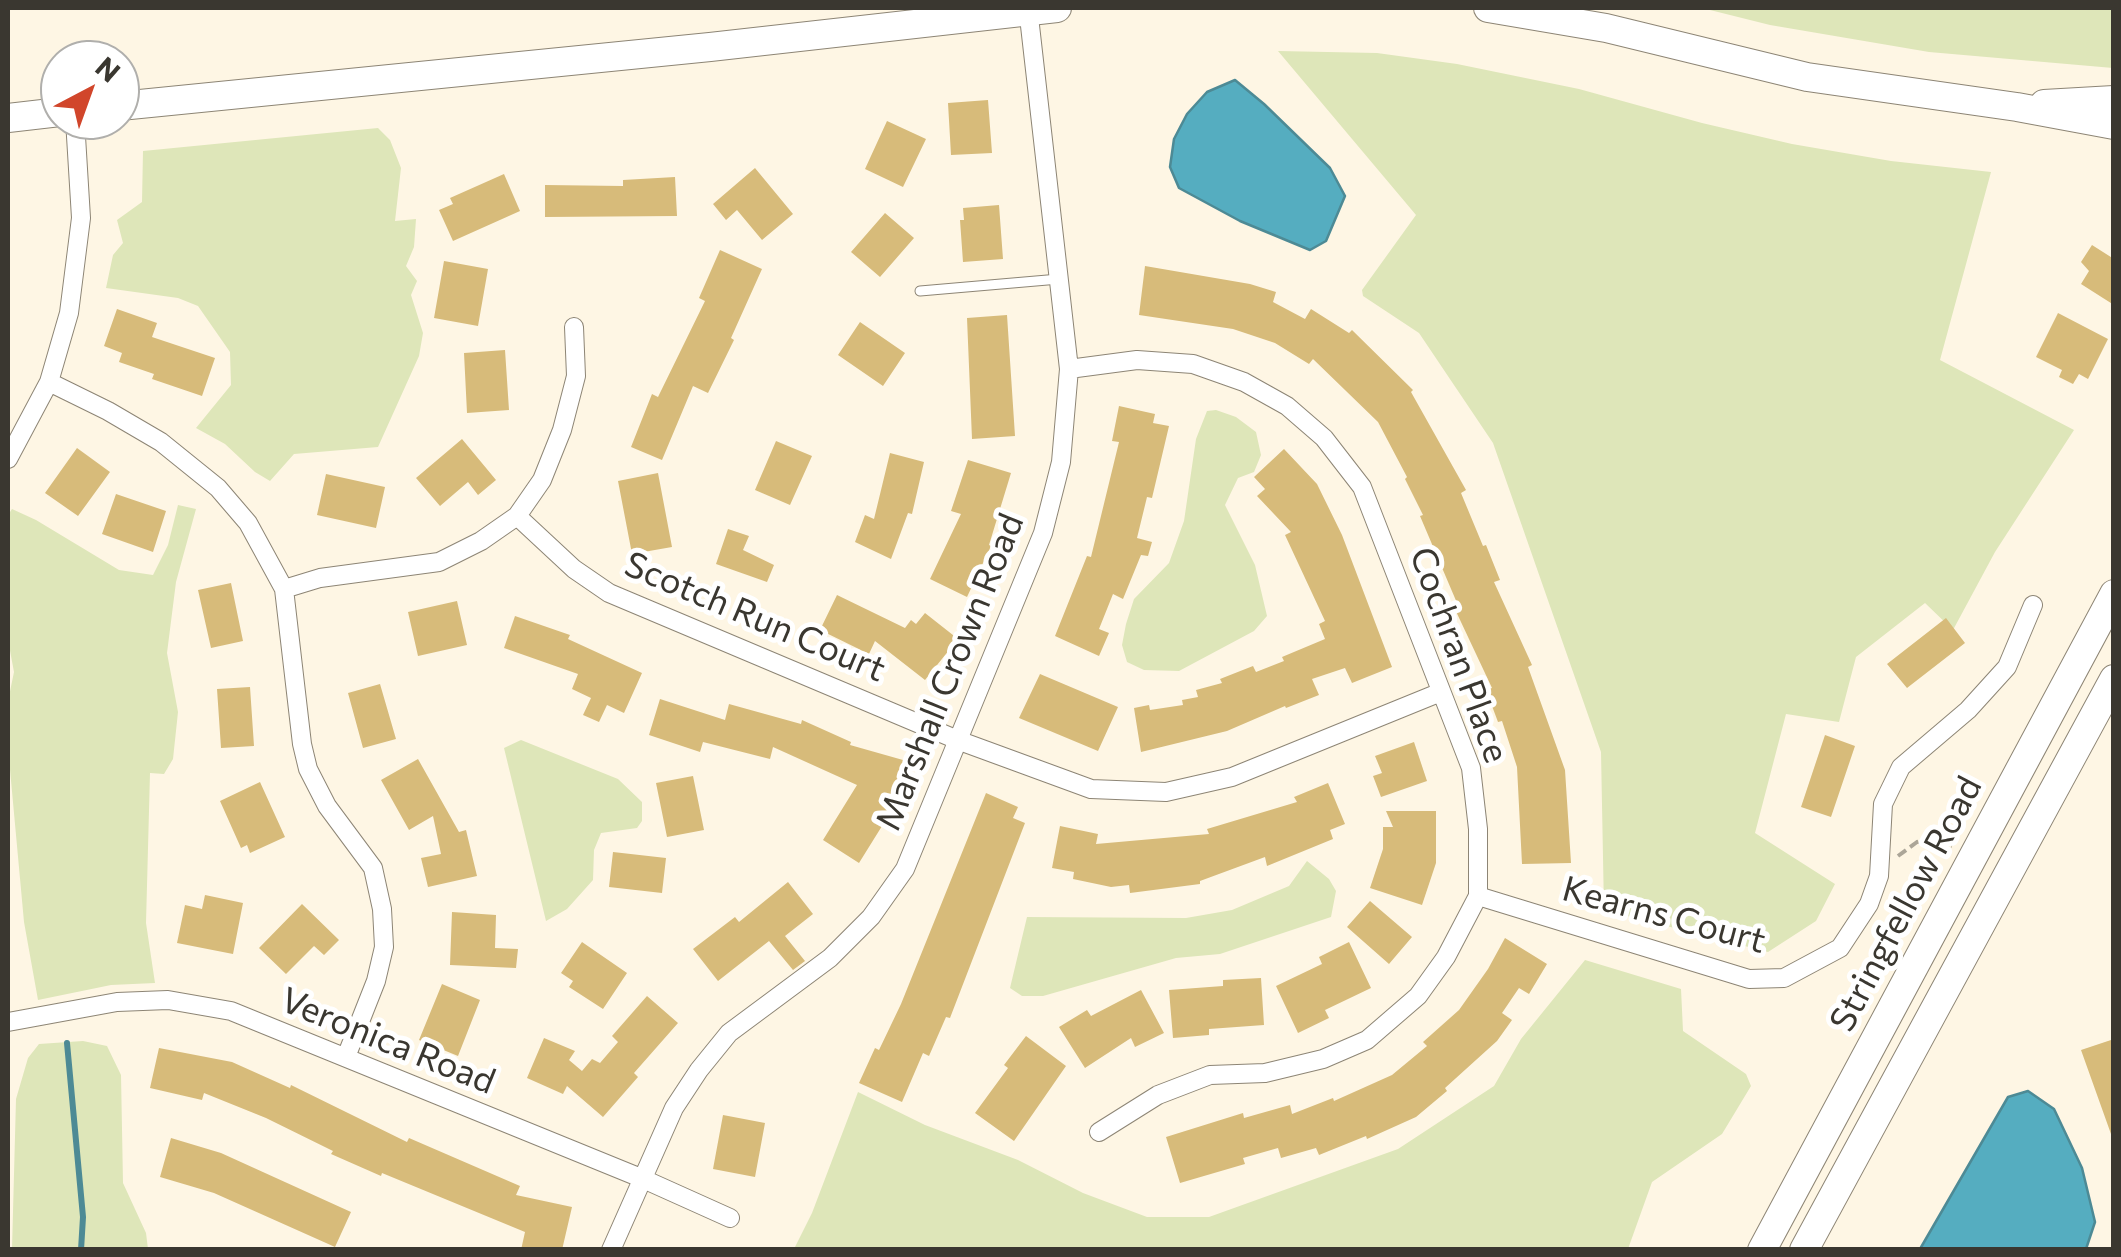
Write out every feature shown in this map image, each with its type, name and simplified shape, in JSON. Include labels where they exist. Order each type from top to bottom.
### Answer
[{"type":"street","points":[[140,104],[729,45],[1038,8]]},
{"type":"street","name":"Marshall Crown Road","points":[[612,1250],[674,1108],[729,1033],[830,958],[871,917],[906,869],[1043,534],[1061,462],[1068,369],[1038,8]]},
{"type":"street","points":[[1488,8],[1606,28],[1807,76],[2114,125]]},
{"type":"street","points":[[2017,107],[2084,99],[2114,100]]},
{"type":"street","points":[[8,118],[40,114]]},
{"type":"street","points":[[8,459],[49,382],[69,313],[77,272],[80,218],[76,140]]},
{"type":"street","points":[[284,589],[320,578],[439,562],[481,542],[518,516],[542,480],[562,430],[576,376],[574,327]]},
{"type":"street","name":"Cochran Place","points":[[1068,369],[1137,360],[1192,364],[1244,382],[1300,416],[1324,438],[1362,487],[1471,768],[1478,830],[1478,896],[1446,956],[1418,996],[1368,1040],[1323,1060],[1265,1073],[1210,1075],[1158,1096],[1100,1132]]},
{"type":"street","points":[[49,382],[161,442],[218,488],[248,523],[284,589],[308,769],[327,806],[372,868],[382,910],[384,947],[376,981],[346,1057]]},
{"type":"street","name":"Scotch Run Court","points":[[518,516],[574,569],[610,593],[960,741],[1091,789],[1166,792],[1232,778],[1440,692]]},
{"type":"street","name":"Stringfellow Road","points":[[1762,1250],[2114,594]]},
{"type":"street","name":"Kearns Court","points":[[1478,896],[1749,978],[1784,978],[1840,948],[1869,904],[1879,876],[1882,804],[1902,767],[1968,710],[2007,667],[2034,605]]},
{"type":"street","points":[[1804,1250],[2114,679]]},
{"type":"street","name":"Veronica Road","points":[[8,1022],[117,1002],[168,1000],[231,1011],[730,1218]]},
{"type":"lane","points":[[920,291],[1058,279]]},
{"type":"path","points":[[1881,854],[1900,856],[1928,838],[1956,848]]},
{"type":"green space","points":[[1702,8],[2113,8],[2113,68],[1929,52],[1770,25]]},
{"type":"green space","points":[[1278,51],[1377,53],[1457,64],[1579,89],[1792,144],[1891,161],[1991,172],[1940,360],[2074,430],[1995,552],[1953,630],[1925,603],[1856,657],[1839,722],[1786,714],[1755,833],[1835,884],[1816,921],[1768,952],[1604,910],[1601,752],[1493,443],[1419,333],[1363,296],[1362,290],[1416,215]]},
{"type":"green space","points":[[378,128],[390,140],[401,168],[395,221],[416,219],[414,247],[406,266],[417,281],[411,295],[423,333],[419,356],[378,447],[294,454],[270,481],[225,444],[196,428],[231,385],[230,352],[198,306],[178,298],[106,288],[113,255],[123,243],[117,220],[142,202],[143,151]]},
{"type":"green space","points":[[1207,411],[1236,417],[1256,432],[1261,455],[1254,472],[1238,478],[1225,505],[1255,565],[1267,616],[1254,631],[1179,671],[1144,670],[1127,662],[1122,645],[1126,624],[1134,599],[1169,563],[1184,521],[1196,439]]},
{"type":"green space","points":[[178,505],[196,509],[176,582],[167,653],[178,712],[173,759],[164,774],[150,773],[146,923],[155,983],[111,985],[38,1000],[24,922],[8,748],[8,701],[14,672],[8,640],[8,515],[12,509],[36,520],[119,570],[153,575],[168,545]]},
{"type":"green space","points":[[521,740],[618,779],[642,802],[642,821],[637,828],[601,833],[594,850],[593,880],[567,909],[546,921],[504,748]]},
{"type":"green space","points":[[1307,861],[1329,879],[1336,891],[1331,917],[1220,954],[1176,958],[1043,996],[1022,996],[1010,988],[1027,917],[1186,918],[1232,910],[1289,886]]},
{"type":"green space","points":[[1585,960],[1681,989],[1683,1031],[1746,1074],[1751,1086],[1722,1134],[1652,1182],[1628,1249],[794,1249],[812,1213],[858,1092],[925,1125],[1018,1160],[1083,1193],[1147,1217],[1209,1217],[1398,1149],[1494,1086],[1521,1039]]},
{"type":"green space","points":[[83,1041],[107,1046],[121,1075],[123,1183],[146,1233],[148,1249],[12,1249],[16,1099],[28,1058],[39,1044]]},
{"type":"water","points":[[1235,80],[1330,168],[1345,196],[1326,241],[1310,250],[1240,221],[1179,188],[1170,167],[1174,139],[1187,114],[1207,92]]},
{"type":"water","points":[[2028,1091],[2054,1109],[2082,1168],[2095,1222],[2086,1249],[1920,1249],[2008,1097]]},
{"type":"building","points":[[988,100],[992,153],[951,155],[948,103]]},
{"type":"building","points":[[887,121],[926,139],[903,187],[865,169]]},
{"type":"building","points":[[755,168],[793,214],[762,240],[737,210],[726,220],[713,204]]},
{"type":"building","points":[[504,174],[520,211],[453,241],[439,210],[453,204],[450,198]]},
{"type":"building","points":[[675,177],[677,216],[545,217],[545,185],[623,186],[623,180]]},
{"type":"building","points":[[999,205],[1003,259],[963,262],[963,208]]},
{"type":"building","points":[[885,213],[914,238],[880,277],[851,252]]},
{"type":"building","points":[[2092,245],[2114,259],[2114,305],[2081,284],[2089,271],[2081,262]]},
{"type":"building","points":[[720,250],[762,269],[708,393],[693,386],[662,460],[631,447],[652,394],[658,397],[705,301],[699,298]]},
{"type":"building","points":[[444,261],[488,269],[478,326],[434,318]]},
{"type":"building","points":[[1145,266],[1276,292],[1273,302],[1305,319],[1311,309],[1349,333],[1352,330],[1413,390],[1466,490],[1461,493],[1500,580],[1494,582],[1532,665],[1528,667],[1565,770],[1571,863],[1522,864],[1517,767],[1502,721],[1498,722],[1486,690],[1492,688],[1453,605],[1457,603],[1407,477],[1378,422],[1313,359],[1309,364],[1275,343],[1233,329],[1139,315]]},
{"type":"building","points":[[117,309],[157,323],[152,337],[215,358],[202,396],[152,379],[154,374],[119,362],[122,353],[104,346]]},
{"type":"building","points":[[2058,313],[2108,339],[2088,379],[2079,374],[2073,384],[2059,377],[2062,370],[2036,357]]},
{"type":"building","points":[[1007,315],[1015,436],[972,439],[967,318]]},
{"type":"building","points":[[860,322],[905,353],[883,386],[838,355]]},
{"type":"building","points":[[505,350],[509,410],[467,413],[464,353]]},
{"type":"building","points":[[1119,406],[1155,414],[1153,423],[1169,426],[1152,498],[1147,497],[1137,538],[1152,542],[1148,556],[1141,555],[1123,599],[1113,594],[1099,629],[1109,633],[1099,656],[1055,636],[1087,556],[1091,557],[1119,442],[1112,441]]},
{"type":"building","points":[[462,439],[496,480],[478,495],[468,482],[440,506],[416,478]]},
{"type":"building","points":[[776,441],[812,456],[790,505],[755,490]]},
{"type":"building","points":[[77,448],[110,472],[78,516],[45,493]]},
{"type":"building","points":[[1284,449],[1317,484],[1342,535],[1392,667],[1352,683],[1345,668],[1312,679],[1319,695],[1227,731],[1141,752],[1134,708],[1183,705],[1182,700],[1198,697],[1196,690],[1222,683],[1220,679],[1253,666],[1256,672],[1284,661],[1282,657],[1325,639],[1319,624],[1325,621],[1285,535],[1291,532],[1257,496],[1265,489],[1254,477]]},
{"type":"building","points":[[890,453],[924,462],[912,514],[908,513],[891,559],[855,542],[865,515],[874,519]]},
{"type":"building","points":[[968,460],[1011,473],[991,546],[967,597],[930,579],[961,514],[951,511]]},
{"type":"building","points":[[658,473],[672,547],[632,554],[618,481]]},
{"type":"building","points":[[326,474],[385,487],[376,528],[317,515]]},
{"type":"building","points":[[116,494],[166,511],[153,552],[102,534]]},
{"type":"building","points":[[728,529],[749,536],[743,550],[774,565],[767,582],[716,564]]},
{"type":"building","points":[[231,583],[243,641],[211,648],[198,590]]},
{"type":"building","points":[[837,595],[905,628],[911,620],[916,624],[925,613],[958,639],[925,680],[875,641],[869,654],[820,630]]},
{"type":"building","points":[[457,601],[467,645],[418,656],[408,612]]},
{"type":"building","points":[[515,616],[570,635],[568,639],[642,673],[624,713],[607,705],[599,722],[583,715],[591,698],[572,689],[578,674],[504,648]]},
{"type":"building","points":[[1946,618],[1965,643],[1907,688],[1887,664]]},
{"type":"building","points":[[1040,674],[1118,707],[1098,751],[1019,718]]},
{"type":"building","points":[[380,684],[396,739],[363,748],[348,693]]},
{"type":"building","points":[[250,687],[254,746],[221,748],[217,689]]},
{"type":"building","points":[[660,699],[725,720],[729,704],[801,724],[802,720],[851,742],[850,745],[903,760],[887,818],[859,863],[823,840],[857,785],[773,747],[770,759],[703,742],[700,752],[649,735]]},
{"type":"building","points":[[1825,735],[1855,746],[1831,817],[1801,807]]},
{"type":"building","points":[[1414,742],[1427,781],[1381,797],[1373,776],[1382,773],[1375,756]]},
{"type":"building","points":[[418,759],[459,832],[466,830],[477,876],[428,887],[421,858],[441,854],[433,816],[409,830],[381,780]]},
{"type":"building","points":[[693,776],[704,830],[667,837],[656,783]]},
{"type":"building","points":[[260,782],[285,837],[250,853],[247,845],[241,848],[220,801]]},
{"type":"building","points":[[1328,783],[1345,824],[1330,830],[1333,839],[1267,866],[1265,857],[1200,884],[1130,893],[1129,885],[1111,887],[1073,879],[1074,872],[1052,868],[1060,826],[1098,834],[1096,844],[1209,834],[1207,829],[1297,802],[1294,797]]},
{"type":"building","points":[[986,793],[1018,807],[1013,818],[1025,823],[950,1018],[946,1017],[929,1056],[923,1053],[902,1102],[859,1083],[901,1004]]},
{"type":"building","points":[[1386,811],[1436,811],[1436,863],[1422,905],[1370,888],[1383,849],[1383,827],[1393,827]]},
{"type":"building","points":[[613,852],[666,858],[662,893],[609,887]]},
{"type":"building","points":[[788,882],[813,914],[785,936],[805,961],[793,970],[769,941],[718,981],[693,949],[735,917],[739,922]]},
{"type":"building","points":[[205,895],[243,903],[233,954],[177,943],[185,905],[202,909]]},
{"type":"building","points":[[1370,901],[1412,937],[1389,964],[1347,927]]},
{"type":"building","points":[[302,904],[339,940],[324,955],[314,946],[286,974],[259,948]]},
{"type":"building","points":[[452,912],[496,915],[495,948],[518,949],[516,968],[450,965]]},
{"type":"building","points":[[1505,938],[1547,964],[1529,994],[1519,988],[1502,1013],[1512,1020],[1497,1041],[1416,1117],[1319,1155],[1316,1148],[1281,1158],[1278,1148],[1243,1158],[1245,1164],[1180,1183],[1166,1137],[1243,1113],[1244,1118],[1290,1105],[1292,1114],[1333,1098],[1334,1101],[1392,1075],[1427,1046],[1423,1042],[1459,1010]]},
{"type":"building","points":[[582,942],[627,973],[603,1009],[569,987],[573,981],[561,973]]},
{"type":"building","points":[[1349,942],[1371,988],[1325,1010],[1329,1018],[1298,1033],[1276,986],[1322,964],[1319,957]]},
{"type":"building","points":[[1261,978],[1264,1025],[1209,1029],[1209,1035],[1173,1038],[1169,990],[1223,986],[1223,980]]},
{"type":"building","points":[[442,984],[480,1000],[458,1056],[419,1040]]},
{"type":"building","points":[[1141,990],[1164,1033],[1135,1047],[1131,1038],[1085,1068],[1059,1027],[1087,1010],[1091,1016]]},
{"type":"building","points":[[647,996],[678,1023],[634,1073],[638,1077],[603,1117],[567,1086],[563,1094],[527,1078],[544,1038],[575,1051],[569,1060],[582,1071],[592,1059],[600,1063],[618,1042],[612,1036]]},
{"type":"building","points":[[1026,1036],[1066,1066],[1014,1141],[975,1113]]},
{"type":"building","points":[[2114,1039],[2114,1134],[2111,1134],[2081,1050]]},
{"type":"building","points":[[159,1048],[232,1062],[290,1088],[291,1085],[407,1142],[409,1138],[520,1186],[516,1195],[572,1207],[562,1250],[521,1250],[525,1232],[382,1173],[381,1176],[266,1118],[204,1093],[202,1100],[150,1088]]},
{"type":"building","points":[[723,1115],[765,1123],[755,1177],[713,1169]]},
{"type":"building","points":[[171,1138],[221,1153],[351,1212],[335,1247],[214,1193],[160,1177]]},
{"type":"waterway","points":[[67,1043],[83,1217],[81,1250]]}]
